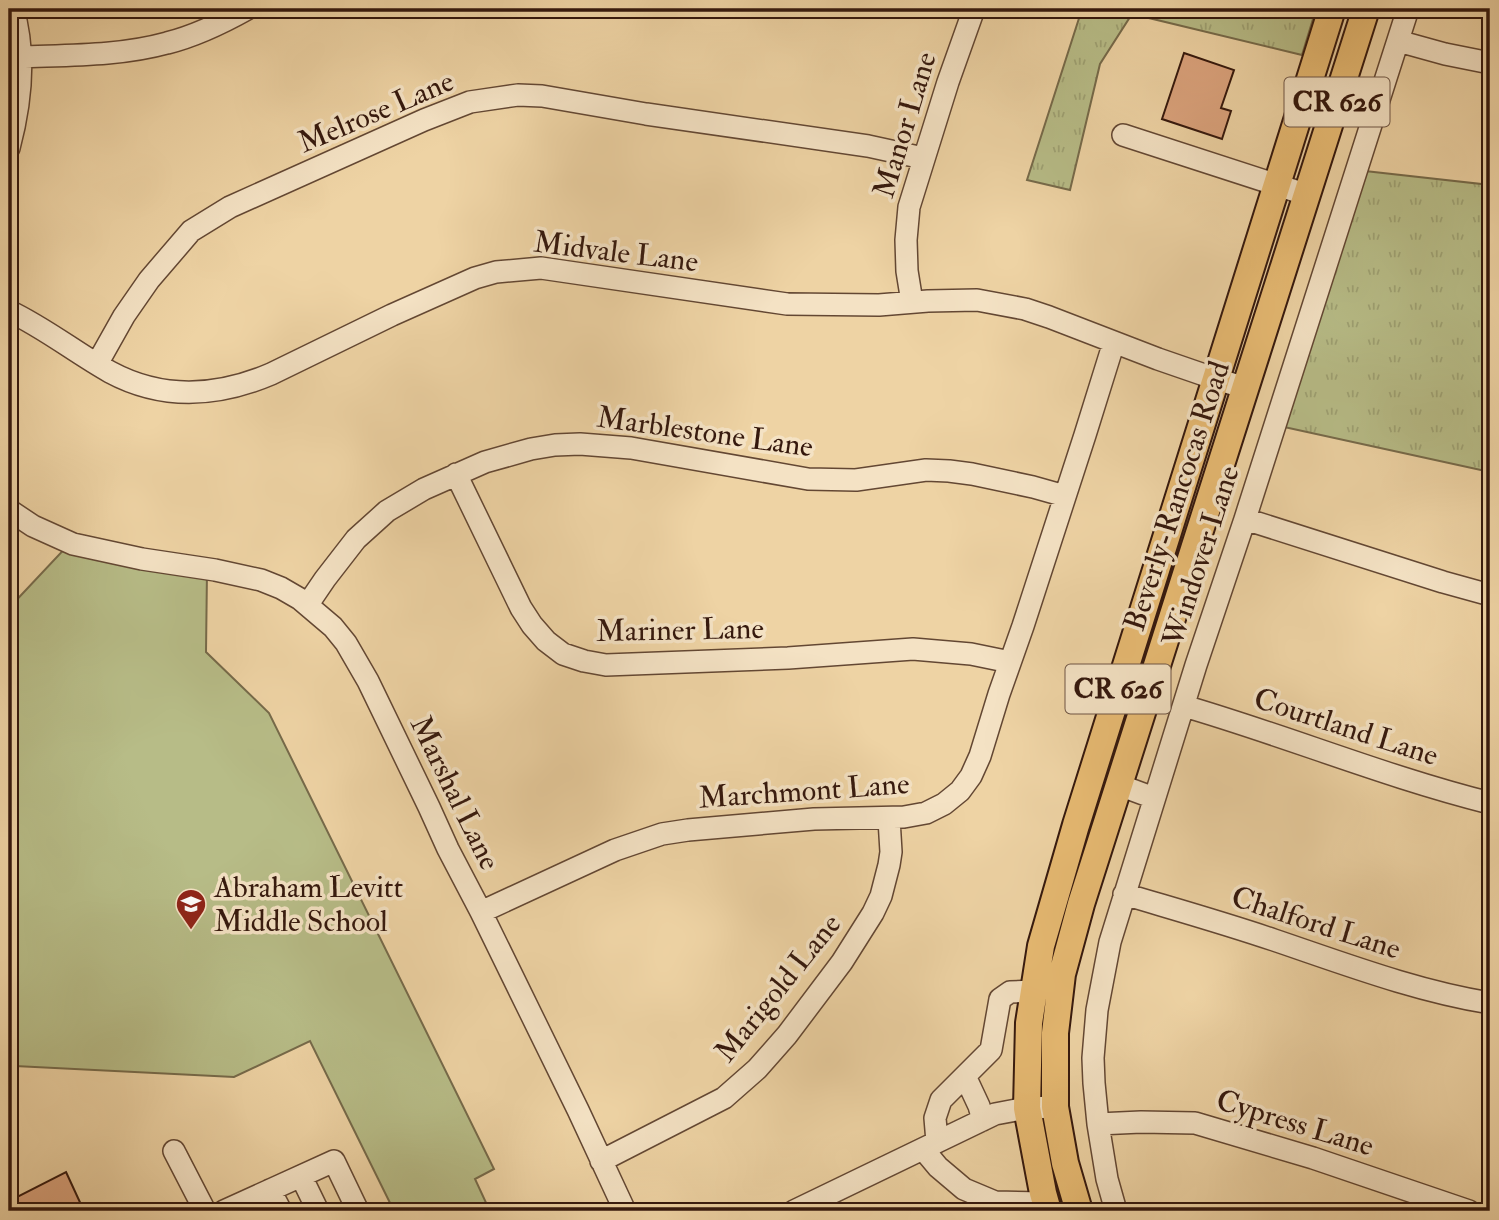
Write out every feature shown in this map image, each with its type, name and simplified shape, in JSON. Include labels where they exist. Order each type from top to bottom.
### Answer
[{"type":"main road","name":"Beverly-Rancocas Road","points":[[1047,1207],[1027,1108],[1029,1023],[1041,946],[1076,825],[1332,9]]},
{"type":"main road","name":"Beverly-Rancocas Road","points":[[1079,1211],[1065,1163],[1055,1107],[1055,1033],[1062,974],[1081,904],[1366,9]]},
{"type":"main road","points":[[1119,785],[1114,770],[1116,753],[1141,676],[1141,656],[1135,636]]},
{"type":"street","points":[[9,148],[21,78],[13,9]]},
{"type":"street","points":[[20,57],[71,56],[148,48],[201,31],[247,9]]},
{"type":"street","name":"Manor Lane","points":[[912,302],[907,271],[906,224],[913,188],[974,9]]},
{"type":"street","name":"Windover Lane","points":[[1116,1211],[1105,1167],[1094,1083],[1094,1035],[1105,964],[1154,798],[1408,9]]},
{"type":"street","points":[[1398,41],[1490,63]]},
{"type":"street","name":"Melrose Lane","points":[[97,364],[149,279],[191,230],[230,207],[470,102],[518,95],[542,96],[868,146],[923,158]]},
{"type":"street","points":[[1123,135],[1308,195]]},
{"type":"street","name":"Midvale Lane","points":[[9,311],[128,381],[154,389],[184,393],[215,391],[271,374],[475,278],[496,272],[541,268],[788,304],[977,300],[1025,309],[1246,388]]},
{"type":"street","name":"Marchmont Lane","points":[[481,912],[615,850],[662,834],[814,819],[889,819],[926,813],[944,804],[960,791],[980,757],[1114,342]]},
{"type":"street","name":"Marblestone Lane","points":[[308,604],[344,553],[387,511],[456,474],[485,462],[555,445],[631,448],[808,479],[856,480],[926,470],[949,471],[1020,484],[1065,496]]},
{"type":"street","name":"Mariner Lane","points":[[456,474],[516,598],[532,625],[546,641],[564,654],[584,661],[606,665],[788,659],[913,649],[971,654],[1010,662]]},
{"type":"street","name":"Marshal Lane","points":[[9,510],[53,536],[73,544],[261,580],[308,604],[333,627],[358,661],[625,1211]]},
{"type":"street","points":[[1245,519],[1490,595]]},
{"type":"street","name":"Courtland Lane","points":[[1184,706],[1451,793],[1490,803]]},
{"type":"street","points":[[1119,785],[1154,798]]},
{"type":"street","name":"Marigold Lane","points":[[601,1161],[724,1098],[757,1069],[787,1035],[842,962],[873,914],[881,897],[889,865],[889,819]]},
{"type":"street","name":"Chalford Lane","points":[[1124,894],[1257,934],[1394,981],[1490,1003]]},
{"type":"street","points":[[1034,991],[1010,992],[1000,999],[991,1050],[941,1100],[930,1146],[939,1167],[964,1189],[995,1202],[1047,1207]]},
{"type":"street","points":[[965,1076],[984,1120]]},
{"type":"street","points":[[794,1211],[995,1114],[1027,1108],[1055,1107]]},
{"type":"street","name":"Cypress Lane","points":[[1098,1124],[1195,1123],[1313,1158],[1469,1211]]},
{"type":"street","points":[[174,1151],[205,1211]]},
{"type":"street","points":[[235,1209],[334,1161],[358,1211]]},
{"type":"street","points":[[301,1176],[318,1211]]},
{"type":"street","points":[[270,1190],[281,1211]]},
{"type":"green space","points":[[1082,9],[1316,9],[1302,55],[1132,14],[1100,64],[1070,190],[1027,180]]},
{"type":"green space","points":[[1356,170],[1490,185],[1490,472],[1275,425]]},
{"type":"green space","name":"Abraham Levitt Middle School","points":[[70,543],[207,571],[206,652],[269,713],[494,1169],[475,1179],[488,1207],[479,1211],[394,1211],[310,1041],[234,1077],[15,1066],[9,1069],[9,608]]},
{"type":"building","points":[[1184,53],[1234,70],[1221,108],[1231,111],[1222,139],[1162,119]]},
{"type":"building","points":[[66,1172],[84,1211],[9,1211],[9,1201]]},
{"type":"place","name":"Abraham Levitt Middle School","points":[[191,931]]}]
